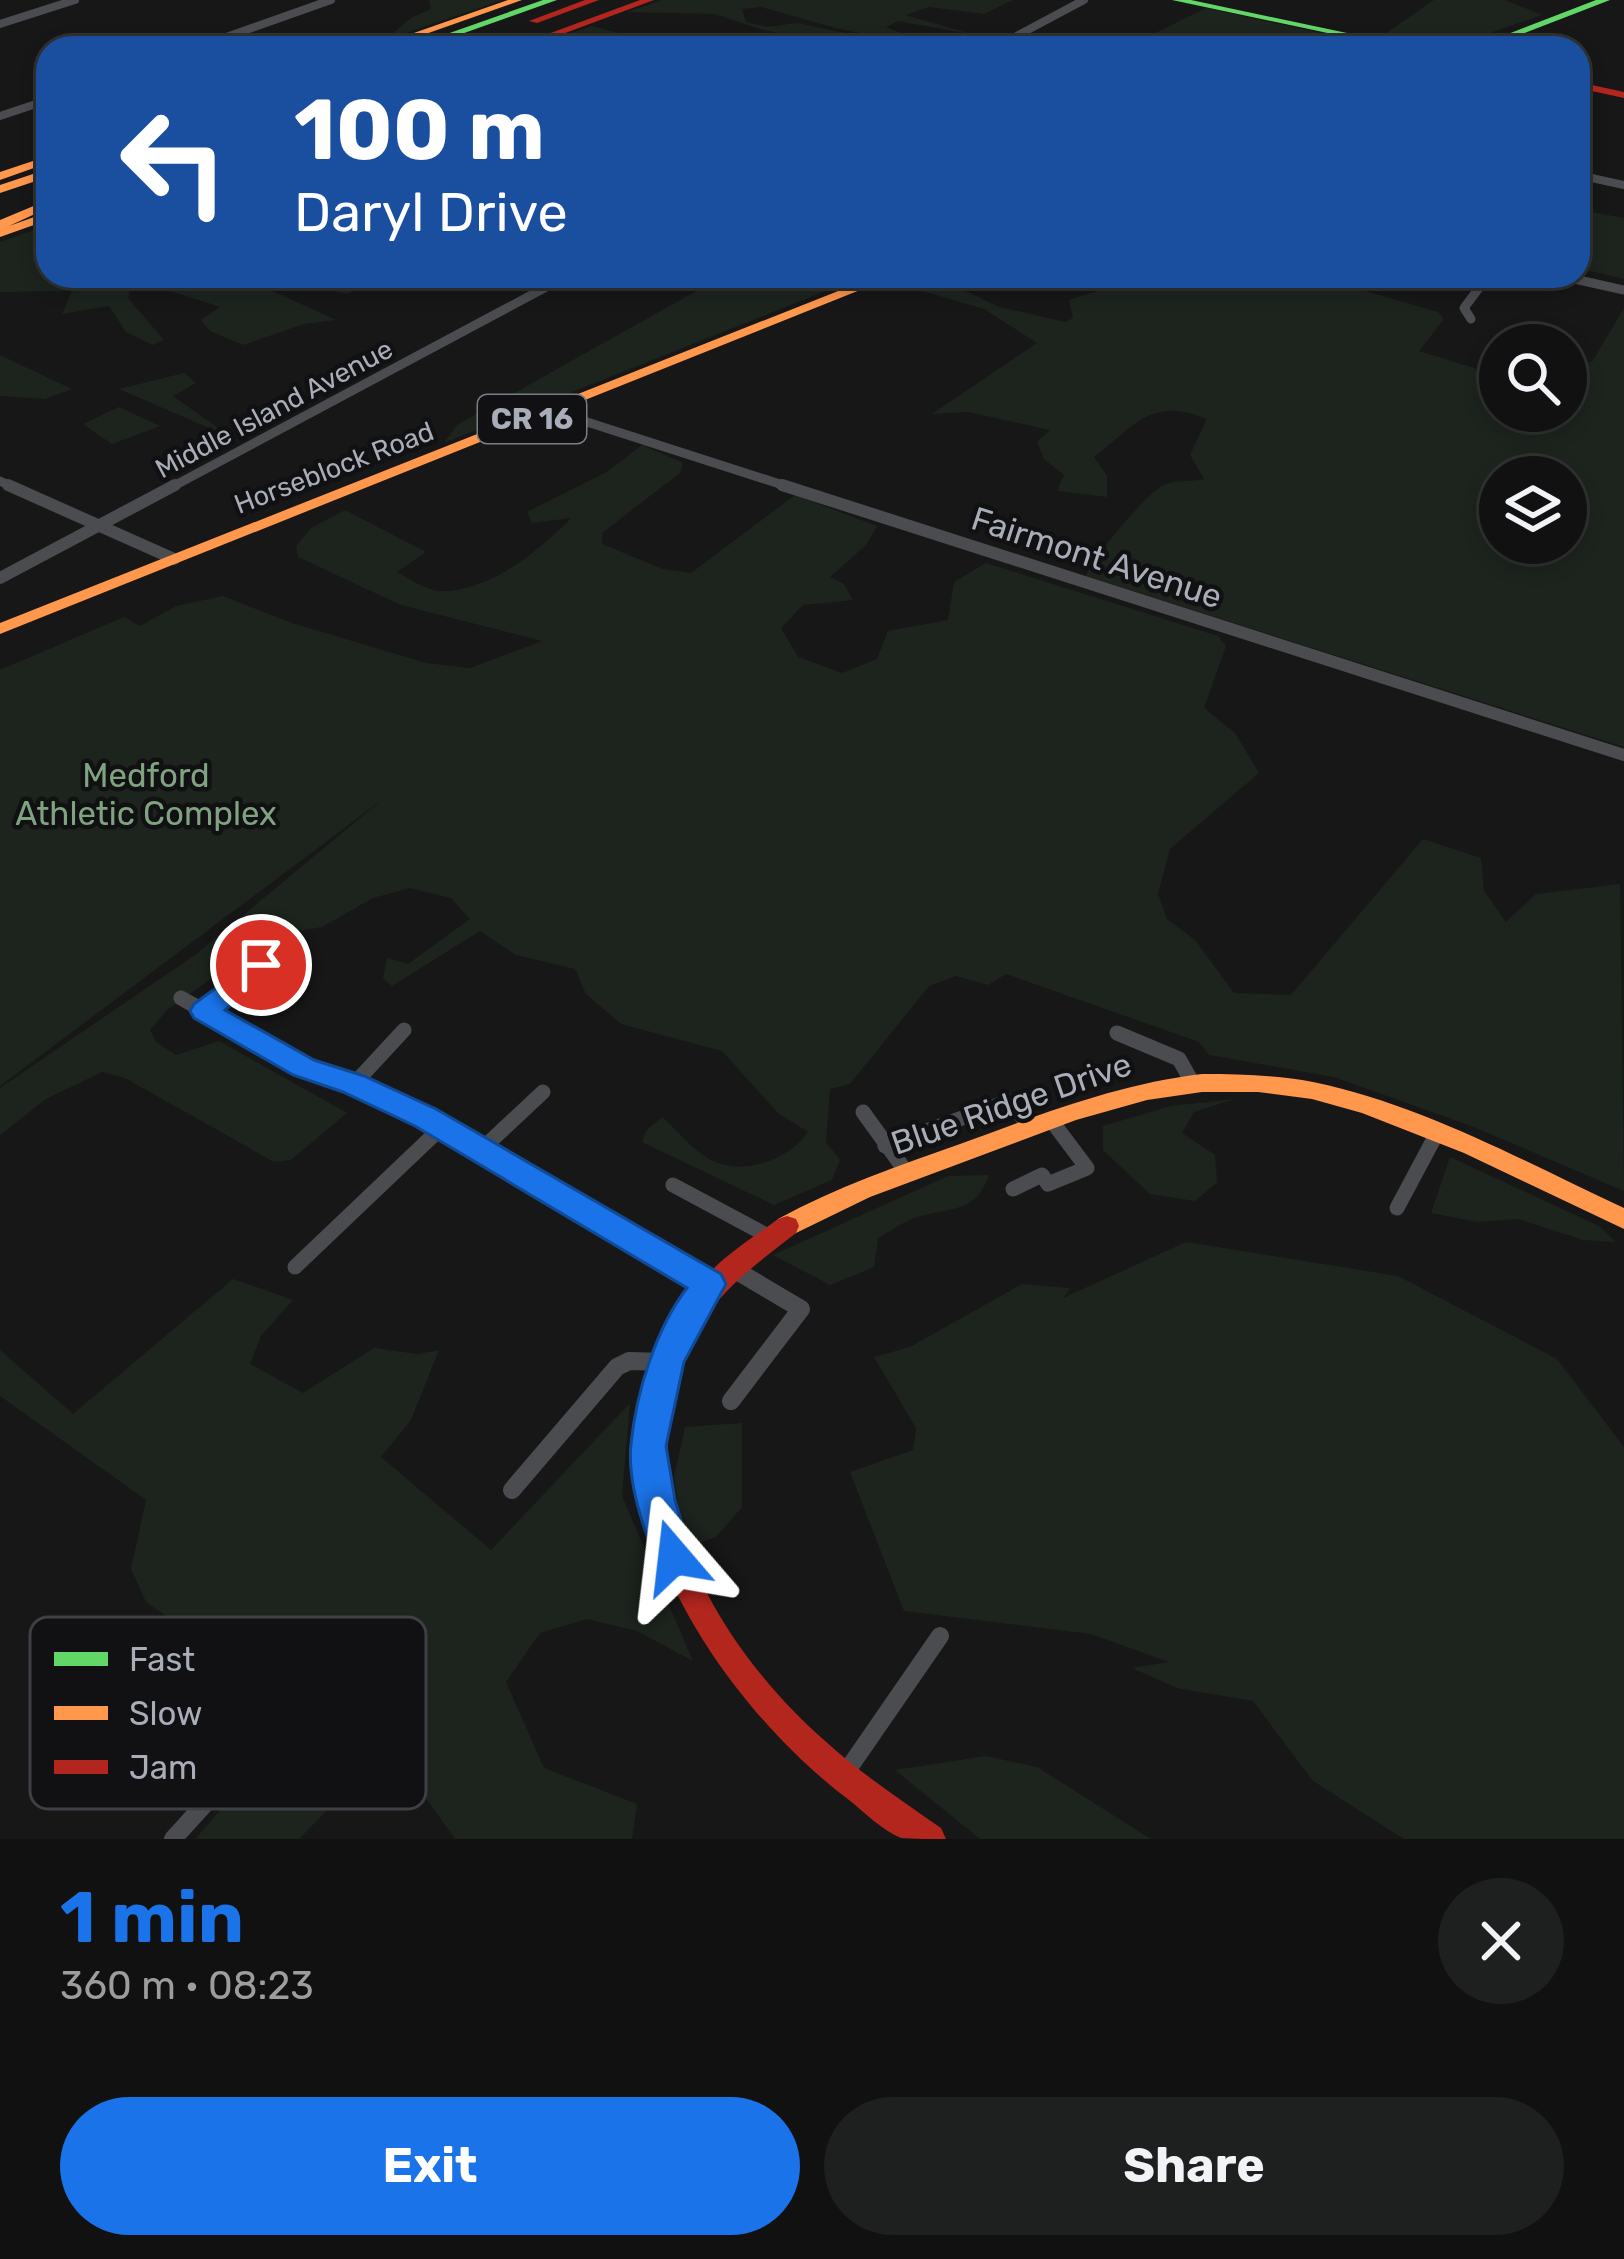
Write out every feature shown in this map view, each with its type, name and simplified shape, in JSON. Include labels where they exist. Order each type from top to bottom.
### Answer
[{"type":"main road","points":[[411,36],[517,0]]},
{"type":"main road","points":[[447,36],[552,0]]},
{"type":"main road","points":[[491,36],[594,0]]},
{"type":"main road","points":[[548,36],[649,0]]},
{"type":"main road","points":[[1177,0],[1354,36]]},
{"type":"main road","points":[[1509,36],[1605,0]]},
{"type":"main road","points":[[1590,88],[1624,95]]},
{"type":"main road","points":[[0,178],[36,165]]},
{"type":"main road","points":[[0,189],[36,177]]},
{"type":"main road","points":[[0,208],[36,195]]},
{"type":"main road","points":[[0,229],[36,210]]},
{"type":"main road","points":[[0,229],[36,219]]},
{"type":"main road","name":"Horseblock Road","points":[[0,628],[858,288]]},
{"type":"main road","name":"Blue Ridge Drive","points":[[919,1836],[783,1723],[730,1662],[674,1557],[656,1500],[648,1446],[667,1362],[693,1305],[729,1266],[769,1236],[907,1173],[1142,1090],[1192,1082],[1245,1082],[1308,1090],[1370,1108],[1624,1219]]},
{"type":"street","points":[[0,24],[75,0]]},
{"type":"street","points":[[228,36],[331,0]]},
{"type":"street","points":[[1016,36],[1084,0]]},
{"type":"street","points":[[0,116],[36,104]]},
{"type":"street","points":[[1590,177],[1624,184]]},
{"type":"street","points":[[1590,282],[1624,290]]},
{"type":"street","name":"Middle Island Avenue","points":[[0,578],[545,288]]},
{"type":"street","points":[[1472,319],[1464,308],[1479,288]]},
{"type":"street","name":"Fairmont Avenue","points":[[553,411],[1624,755]]},
{"type":"street","points":[[0,481],[174,559]]},
{"type":"street","points":[[204,1011],[290,942]]},
{"type":"street","points":[[181,998],[304,1067],[354,1084],[442,1127],[709,1284]]},
{"type":"street","points":[[354,1084],[404,1030]]},
{"type":"street","points":[[1117,1034],[1179,1059],[1192,1082]]},
{"type":"street","points":[[482,1150],[543,1092]]},
{"type":"street","points":[[885,1146],[1010,1101],[1087,1168],[1048,1184],[1042,1175],[1013,1189]]},
{"type":"street","points":[[863,1112],[907,1173]]},
{"type":"street","points":[[295,1267],[442,1127]]},
{"type":"street","points":[[1397,1208],[1436,1135]]},
{"type":"street","points":[[674,1185],[769,1236]]},
{"type":"street","points":[[729,1266],[801,1309],[731,1401]]},
{"type":"street","points":[[512,1490],[617,1367],[629,1360],[667,1362]]},
{"type":"street","points":[[843,1777],[940,1636]]},
{"type":"street","points":[[173,1839],[200,1809]]},
{"type":"green space","points":[[429,0],[503,0],[390,36],[431,9]]},
{"type":"green space","points":[[662,0],[1013,0],[984,14],[929,7],[905,15],[975,35],[898,21],[886,27],[908,36],[876,36],[761,7],[742,9],[746,22],[767,27],[797,23],[859,36],[791,36],[715,14],[627,12]]},
{"type":"green space","points":[[1434,0],[1505,0],[1542,15],[1482,36],[1382,36]]},
{"type":"green space","points":[[1206,8],[1334,36],[1149,36]]},
{"type":"green space","points":[[592,26],[630,36],[563,36]]},
{"type":"green space","points":[[1590,212],[1624,218],[1624,279],[1590,271]]},
{"type":"green space","points":[[36,229],[36,288],[131,288],[128,298],[164,340],[153,345],[126,332],[109,306],[62,314],[72,291],[0,292],[0,242]]},
{"type":"green space","points":[[161,288],[266,288],[336,320],[304,324],[243,345],[210,331],[201,320],[220,307]]},
{"type":"green space","points":[[323,288],[360,288],[347,294]]},
{"type":"green space","points":[[702,288],[833,288],[444,443],[457,425]]},
{"type":"green space","points":[[912,288],[959,288],[999,307],[1065,322],[1073,318],[1069,300],[1109,288],[1355,288],[1438,312],[1444,319],[1419,351],[1479,370],[1479,432],[1587,432],[1587,361],[1592,362],[1624,308],[1624,747],[1086,576],[1147,498],[1170,483],[1204,479],[1190,455],[1207,419],[1172,411],[1145,417],[1094,457],[1107,476],[1107,497],[1057,491],[1064,475],[1044,459],[1037,442],[1050,430],[969,412],[932,414],[1037,343],[984,309]]},
{"type":"green space","points":[[0,355],[72,389],[45,399],[0,396]]},
{"type":"green space","points":[[184,373],[196,383],[173,396],[232,438],[119,389]]},
{"type":"green space","points":[[119,407],[160,426],[112,444],[83,424]]},
{"type":"green space","name":"Medford Athletic Complex","points":[[642,445],[683,463],[680,473],[602,533],[602,544],[663,569],[691,573],[795,495],[877,526],[866,545],[830,577],[844,584],[853,600],[803,605],[781,628],[798,657],[842,673],[877,659],[888,631],[948,620],[954,582],[986,563],[1218,636],[1226,646],[1204,708],[1235,733],[1259,773],[1170,849],[1158,894],[1167,919],[1195,940],[1234,993],[1291,995],[1423,839],[1481,858],[1484,891],[1506,922],[1536,894],[1620,884],[1624,1191],[1471,1126],[1334,1077],[1209,1055],[1199,1042],[1006,974],[988,985],[956,976],[929,986],[850,1084],[830,1089],[826,1142],[840,1160],[832,1180],[774,1205],[642,1142],[646,1131],[662,1117],[700,1153],[739,1167],[766,1162],[800,1142],[808,1132],[778,1113],[722,1051],[621,1024],[586,994],[575,969],[516,955],[480,931],[392,986],[383,978],[387,958],[408,964],[470,919],[451,898],[410,888],[373,898],[322,927],[272,935],[167,1010],[150,1030],[156,1042],[176,1055],[219,1041],[347,1113],[291,1160],[274,1162],[125,1078],[102,1072],[46,1099],[0,1135],[0,1088],[195,955],[383,799],[0,1086],[0,670],[124,617],[140,626],[176,606],[223,596],[292,623],[426,663],[470,668],[542,641],[401,605],[298,557],[296,546],[311,528],[345,510],[426,552],[397,572],[440,591],[477,585],[528,556],[571,518],[532,523],[527,512],[607,472]]},
{"type":"green space","points":[[1235,1099],[1194,1112],[1182,1133],[1215,1155],[1217,1182],[1195,1201],[1150,1194],[1103,1150],[1103,1126],[1171,1106]]},
{"type":"green space","points":[[1450,1157],[1599,1226],[1616,1242],[1583,1240],[1519,1219],[1477,1222],[1431,1213]]},
{"type":"green space","points":[[989,1175],[971,1202],[899,1225],[878,1238],[874,1267],[830,1285],[773,1255],[948,1176]]},
{"type":"green space","points":[[1186,1242],[1398,1276],[1557,1359],[1624,1447],[1624,1839],[1404,1839],[1313,1781],[1253,1701],[1177,1688],[1132,1668],[1169,1662],[1091,1634],[904,1611],[850,1472],[913,1450],[916,1428],[874,1357],[910,1347],[1022,1284],[1070,1288],[1063,1298]]},
{"type":"green space","points":[[233,1279],[293,1300],[261,1336],[250,1364],[303,1393],[374,1348],[418,1354],[439,1350],[411,1420],[381,1457],[491,1550],[630,1403],[622,1496],[693,1661],[637,1631],[587,1619],[540,1633],[506,1682],[544,1768],[637,1804],[632,1839],[455,1839],[426,1798],[426,1617],[168,1617],[146,1602],[131,1569],[146,1500],[0,1396],[0,1350],[73,1414]]},
{"type":"green space","points":[[742,1423],[742,1507],[716,1537],[685,1548],[674,1477],[685,1427]]},
{"type":"green space","points":[[986,1756],[1037,1767],[1151,1839],[980,1839],[895,1770]]},
{"type":"green space","points":[[221,1809],[329,1809],[299,1839],[195,1839]]},
{"type":"traffic: fast","points":[[447,36],[552,0]]},
{"type":"traffic: fast","points":[[1177,0],[1354,36]]},
{"type":"traffic: fast","points":[[1509,36],[1605,0]]},
{"type":"traffic: slow","points":[[411,36],[517,0]]},
{"type":"traffic: slow","points":[[0,176],[36,163]]},
{"type":"traffic: slow","points":[[0,189],[36,177]]},
{"type":"traffic: slow","points":[[0,225],[36,209]]},
{"type":"traffic: slow","points":[[0,233],[36,220]]},
{"type":"traffic: slow","points":[[0,629],[858,288]]},
{"type":"traffic: slow","points":[[787,1226],[861,1190],[1068,1114],[1147,1091],[1202,1083],[1258,1083],[1366,1105],[1472,1146],[1624,1219]]},
{"type":"traffic: jam","points":[[534,21],[594,0]]},
{"type":"traffic: jam","points":[[548,36],[649,0]]},
{"type":"traffic: jam","points":[[1590,88],[1624,95]]},
{"type":"traffic: jam","points":[[787,1226],[721,1277],[678,1334],[656,1397],[652,1462],[666,1528],[692,1595],[731,1658],[779,1718],[832,1768],[930,1839]]},
{"type":"route","points":[[261,965],[204,1011],[304,1067],[426,1118],[709,1284],[693,1305],[667,1362],[648,1446],[656,1500],[674,1557]]}]
